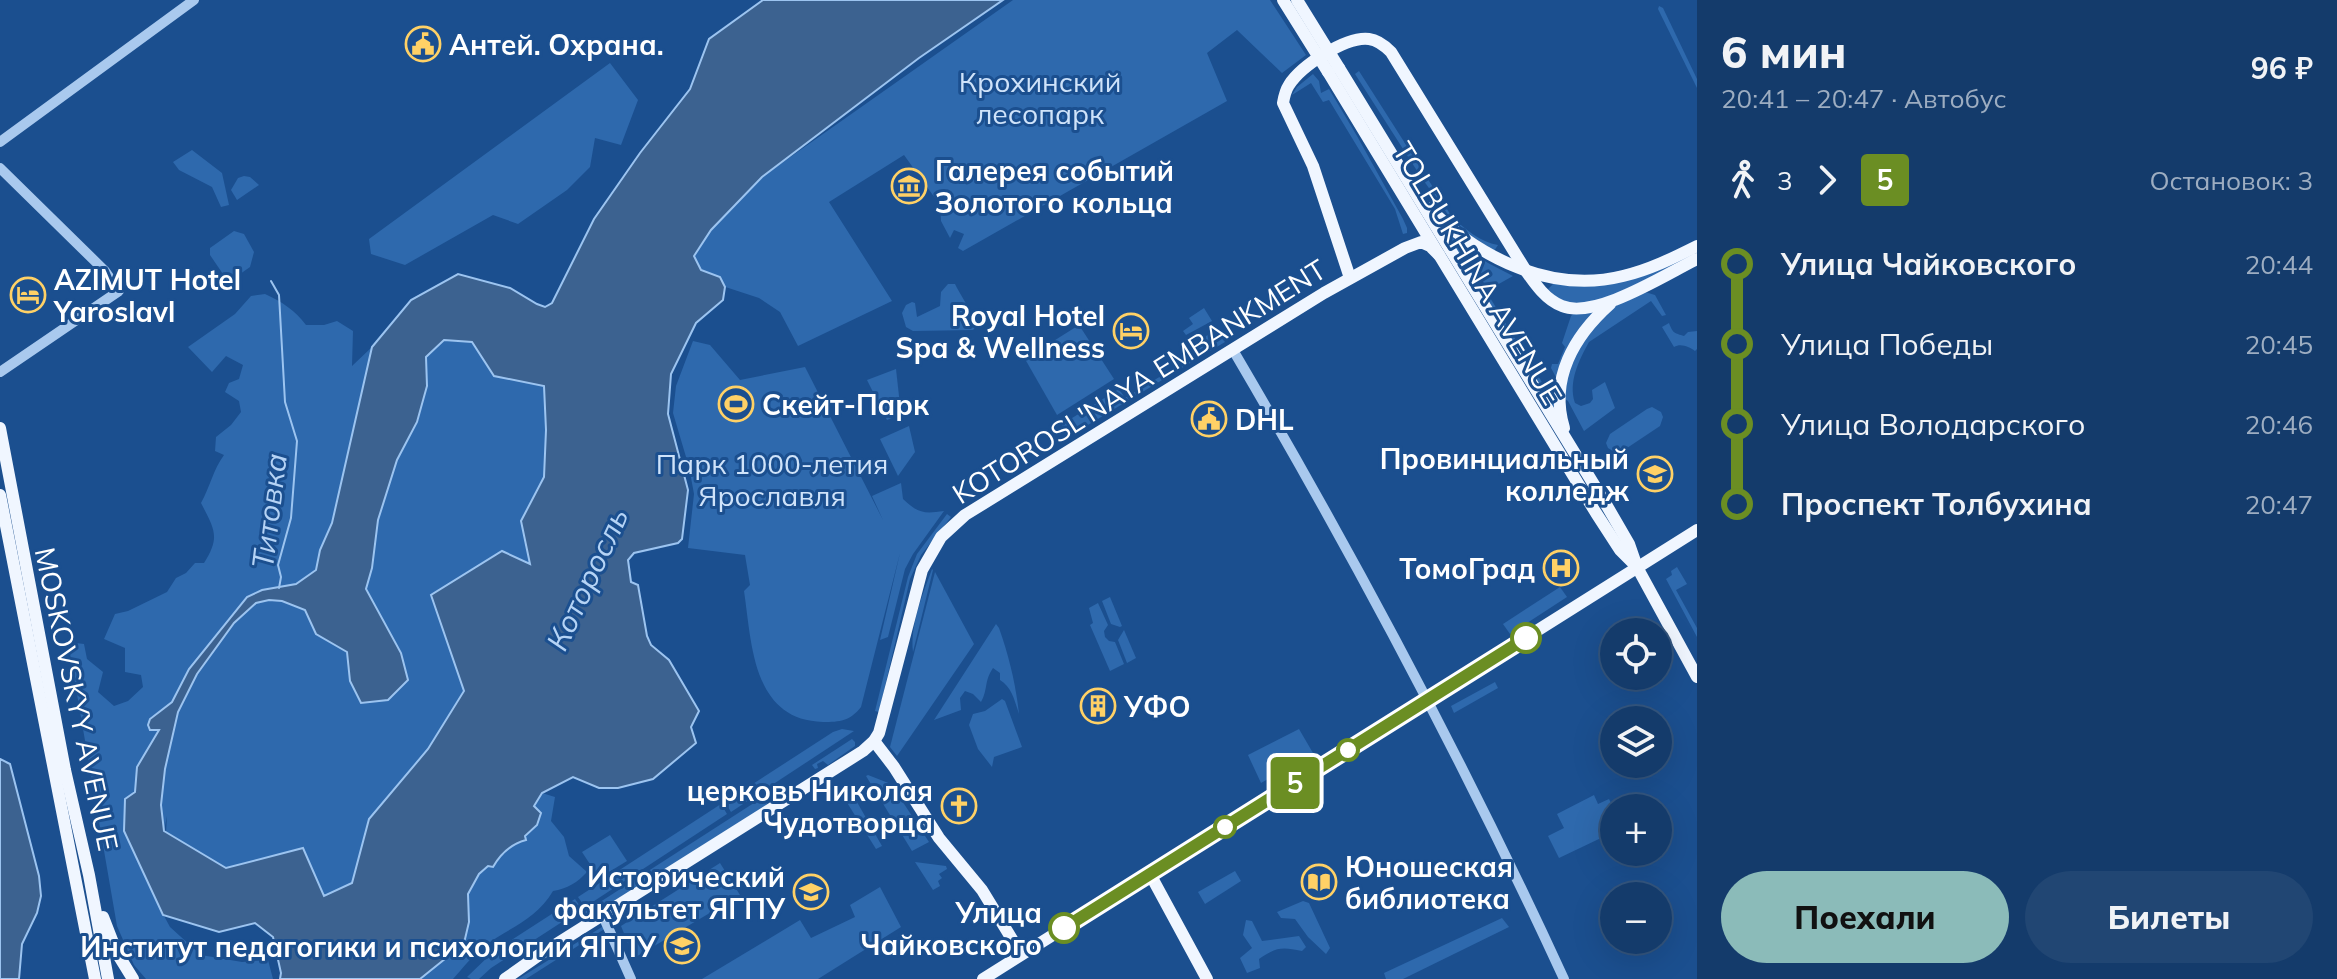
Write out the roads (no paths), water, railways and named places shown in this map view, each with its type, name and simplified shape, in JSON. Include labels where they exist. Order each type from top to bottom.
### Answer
[{"type":"main road","name":"TOLBUKHINA AVENUE","points":[[1283,0],[1411,188],[1571,446],[1629,544],[1637,567],[1697,677]]},
{"type":"main road","name":"TOLBUKHINA AVENUE","points":[[1297,0],[1413,212],[1596,513],[1620,550],[1637,567]]},
{"type":"main road","points":[[1350,278],[1313,166],[1283,103],[1290,83],[1311,64],[1338,47],[1369,39],[1391,52],[1526,271],[1546,296],[1560,306],[1591,308],[1697,259]]},
{"type":"main road","points":[[1411,188],[1458,235],[1494,258],[1554,278],[1589,281],[1624,276],[1697,246]]},
{"type":"main road","points":[[1405,248],[1413,241],[1417,229],[1413,212]]},
{"type":"main road","points":[[1405,248],[1421,242],[1439,255]]},
{"type":"main road","points":[[1494,258],[1506,254],[1509,244]]},
{"type":"main road","name":"KOTOROSL'NAYA EMBANKMENT","points":[[874,741],[919,579],[928,557],[948,530],[988,499],[1350,278],[1405,248]]},
{"type":"main road","points":[[1546,296],[1546,284],[1554,278]]},
{"type":"main road","points":[[1571,446],[1559,410],[1558,392],[1563,375],[1573,346],[1584,330],[1614,300]]},
{"type":"main road","name":"MOSKOVSKYY AVENUE","points":[[0,428],[108,979]]},
{"type":"main road","name":"MOSKOVSKYY AVENUE","points":[[0,495],[95,979]]},
{"type":"main road","points":[[983,979],[1697,530]]},
{"type":"main road","points":[[505,979],[863,751],[874,741],[939,838],[987,897],[1021,954]]},
{"type":"main road","points":[[1150,874],[1207,979]]},
{"type":"main road","points":[[89,875],[117,953],[133,979]]},
{"type":"main road","points":[[83,924],[87,979]]},
{"type":"street","points":[[0,142],[194,0]]},
{"type":"street","points":[[0,168],[105,271],[119,291],[0,372]]},
{"type":"street","points":[[1233,350],[1299,462],[1427,700],[1564,979]]},
{"type":"street","points":[[603,916],[631,979]]},
{"type":"water","name":"Которосль","points":[[763,0],[1003,0],[919,58],[762,177],[711,230],[694,256],[701,270],[720,277],[725,287],[723,300],[696,323],[671,374],[668,414],[688,490],[682,539],[678,543],[634,553],[628,560],[631,582],[638,585],[651,645],[669,660],[699,711],[691,727],[696,743],[653,779],[618,788],[599,788],[573,777],[542,793],[534,806],[541,813],[537,825],[525,836],[526,840],[511,847],[493,867],[488,866],[479,874],[468,894],[469,922],[465,939],[420,979],[280,979],[273,937],[255,923],[219,932],[163,915],[124,831],[125,799],[135,792],[137,767],[159,730],[150,730],[150,719],[172,702],[189,669],[247,597],[262,590],[296,584],[316,570],[320,550],[332,523],[372,347],[411,300],[458,274],[510,288],[545,307],[552,303],[594,219],[690,89],[709,39]],"holes":[[[444,340],[472,342],[494,376],[544,386],[544,477],[521,521],[530,564],[502,551],[431,595],[464,691],[428,749],[369,819],[352,883],[324,896],[303,848],[226,868],[164,831],[161,805],[165,769],[178,712],[197,674],[234,623],[256,603],[269,600],[282,601],[305,610],[316,634],[347,652],[350,681],[361,703],[388,700],[408,680],[401,653],[366,589],[378,520],[397,460],[417,422],[427,386],[426,357]]]},
{"type":"water","points":[[0,759],[10,764],[39,876],[41,896],[37,913],[22,944],[19,979],[0,979]]},
{"type":"waterway","name":"Титовка","points":[[271,281],[279,295],[285,402],[297,441],[291,518],[278,565],[281,577],[279,588]]},
{"type":"place","name":"Антей. Охрана.","points":[[423,44]]},
{"type":"place","name":"Галерея событий Золотого кольца","points":[[909,186]]},
{"type":"place","name":"AZIMUT Hotel Yaroslavl","points":[[28,295]]},
{"type":"place","name":"Royal Hotel Spa & Wеllness","points":[[1131,331]]},
{"type":"place","name":"Скейт-Парк","points":[[736,404]]},
{"type":"place","name":"DHL","points":[[1209,419]]},
{"type":"place","name":"Провинциальный колледж","points":[[1655,474]]},
{"type":"place","name":"ТомоГрад","points":[[1561,568]]},
{"type":"place","name":"УФО","points":[[1098,706]]},
{"type":"place","name":"церковь Николая Чудотворца","points":[[959,806]]},
{"type":"place","name":"Юношеская библиотека","points":[[1319,882]]},
{"type":"place","name":"Исторический факультет ЯГПУ","points":[[811,892]]},
{"type":"place","name":"Улица Чайковского","points":[[1064,928]]},
{"type":"place","name":"Институт педагогики и психологии ЯГПУ","points":[[682,946]]},
{"type":"park label","name":"Крохинский лесопарк","points":[[1040,97]]},
{"type":"park label","name":"Парк 1000-летия Ярославля","points":[[772,479]]}]
